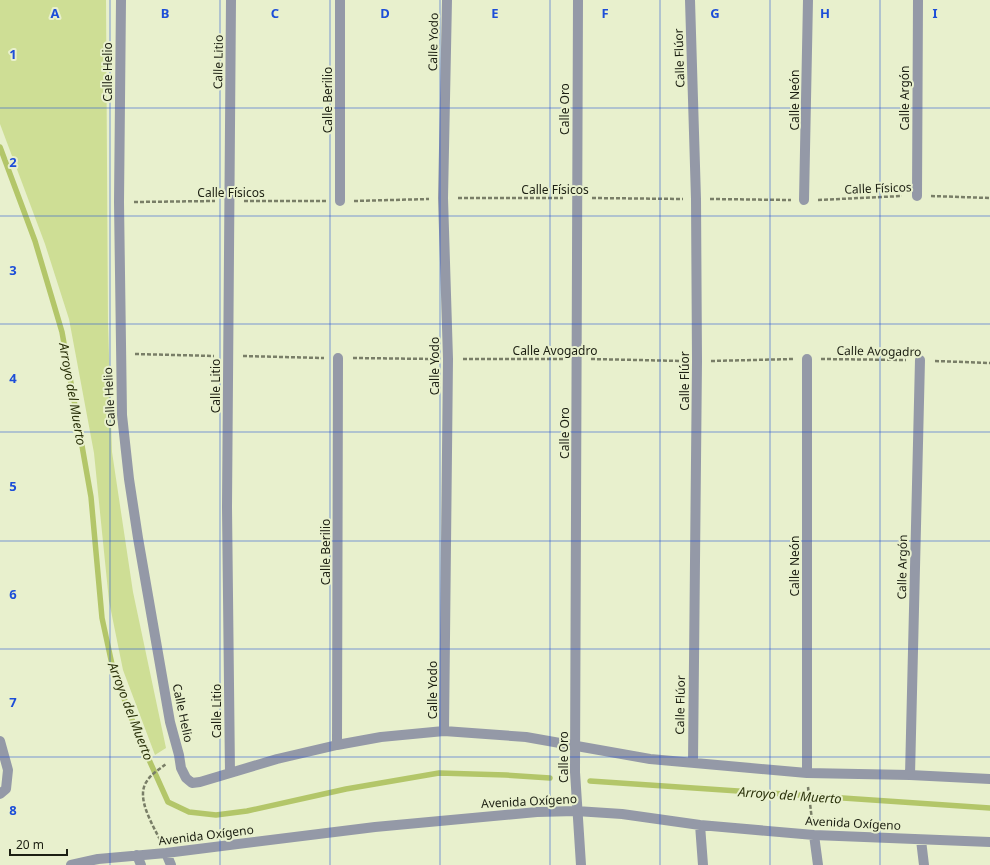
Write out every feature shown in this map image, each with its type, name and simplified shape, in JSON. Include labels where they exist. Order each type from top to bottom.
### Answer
[{"type":"street","name":"Calle Helio","points":[[121,0],[119,202],[120,354],[122,415],[128,479],[170,722],[181,768],[186,778],[192,783],[210,780],[230,773]]},
{"type":"street","name":"Calle Litio","points":[[230,773],[227,609],[231,0]]},
{"type":"street","name":"Calle Berilio","points":[[340,0],[340,201]]},
{"type":"street","name":"Calle Yodo","points":[[444,731],[448,359],[443,198],[446,0]]},
{"type":"street","name":"Calle Oro","points":[[578,0],[576,198],[576,811],[581,865]]},
{"type":"street","name":"Calle Flúor","points":[[690,0],[696,199],[697,361],[693,762]]},
{"type":"street","name":"Calle Neón","points":[[804,200],[806,177],[808,0]]},
{"type":"street","name":"Calle Argón","points":[[917,196],[918,0]]},
{"type":"street","name":"Calle Berilio","points":[[337,745],[338,358]]},
{"type":"street","name":"Calle Neón","points":[[807,359],[807,773]]},
{"type":"street","name":"Calle Argón","points":[[910,775],[920,360]]},
{"type":"street","points":[[230,773],[277,759],[337,745],[381,737],[444,731],[526,737],[650,759],[807,773],[910,775],[990,779]]},
{"type":"street","points":[[0,741],[8,770],[8,776],[6,789],[0,794]]},
{"type":"street","name":"Avenida Oxígeno","points":[[74,865],[98,859],[138,860],[166,854],[383,826],[536,812],[576,811],[622,814],[700,824],[814,835],[990,842]]},
{"type":"street","points":[[700,824],[703,865]]},
{"type":"street","points":[[814,835],[818,865]]},
{"type":"street","points":[[921,840],[924,865]]},
{"type":"street","points":[[166,854],[171,865]]},
{"type":"street","points":[[138,860],[141,865]]},
{"type":"path","name":"Calle Físicos","points":[[119,202],[340,201],[443,198],[804,200],[917,196],[990,198]]},
{"type":"path","name":"Calle Avogadro","points":[[120,354],[338,358],[697,361],[807,359],[920,360],[990,363]]},
{"type":"path","points":[[166,763],[148,779],[145,784],[143,796],[166,854]]},
{"type":"path","points":[[808,785],[813,822]]},
{"type":"green space","points":[[0,0],[106,0],[108,323],[112,452],[133,592],[166,748],[155,755],[123,670],[109,601],[94,453],[69,319],[45,244],[0,124]]},
{"type":"waterway","name":"Arroyo del Muerto","points":[[0,147],[35,241],[62,332],[91,497],[102,618],[113,669],[137,733],[168,802],[189,812],[216,815],[247,811],[346,789],[439,773],[550,778]]},
{"type":"waterway","name":"Arroyo del Muerto","points":[[590,781],[990,808]]}]
